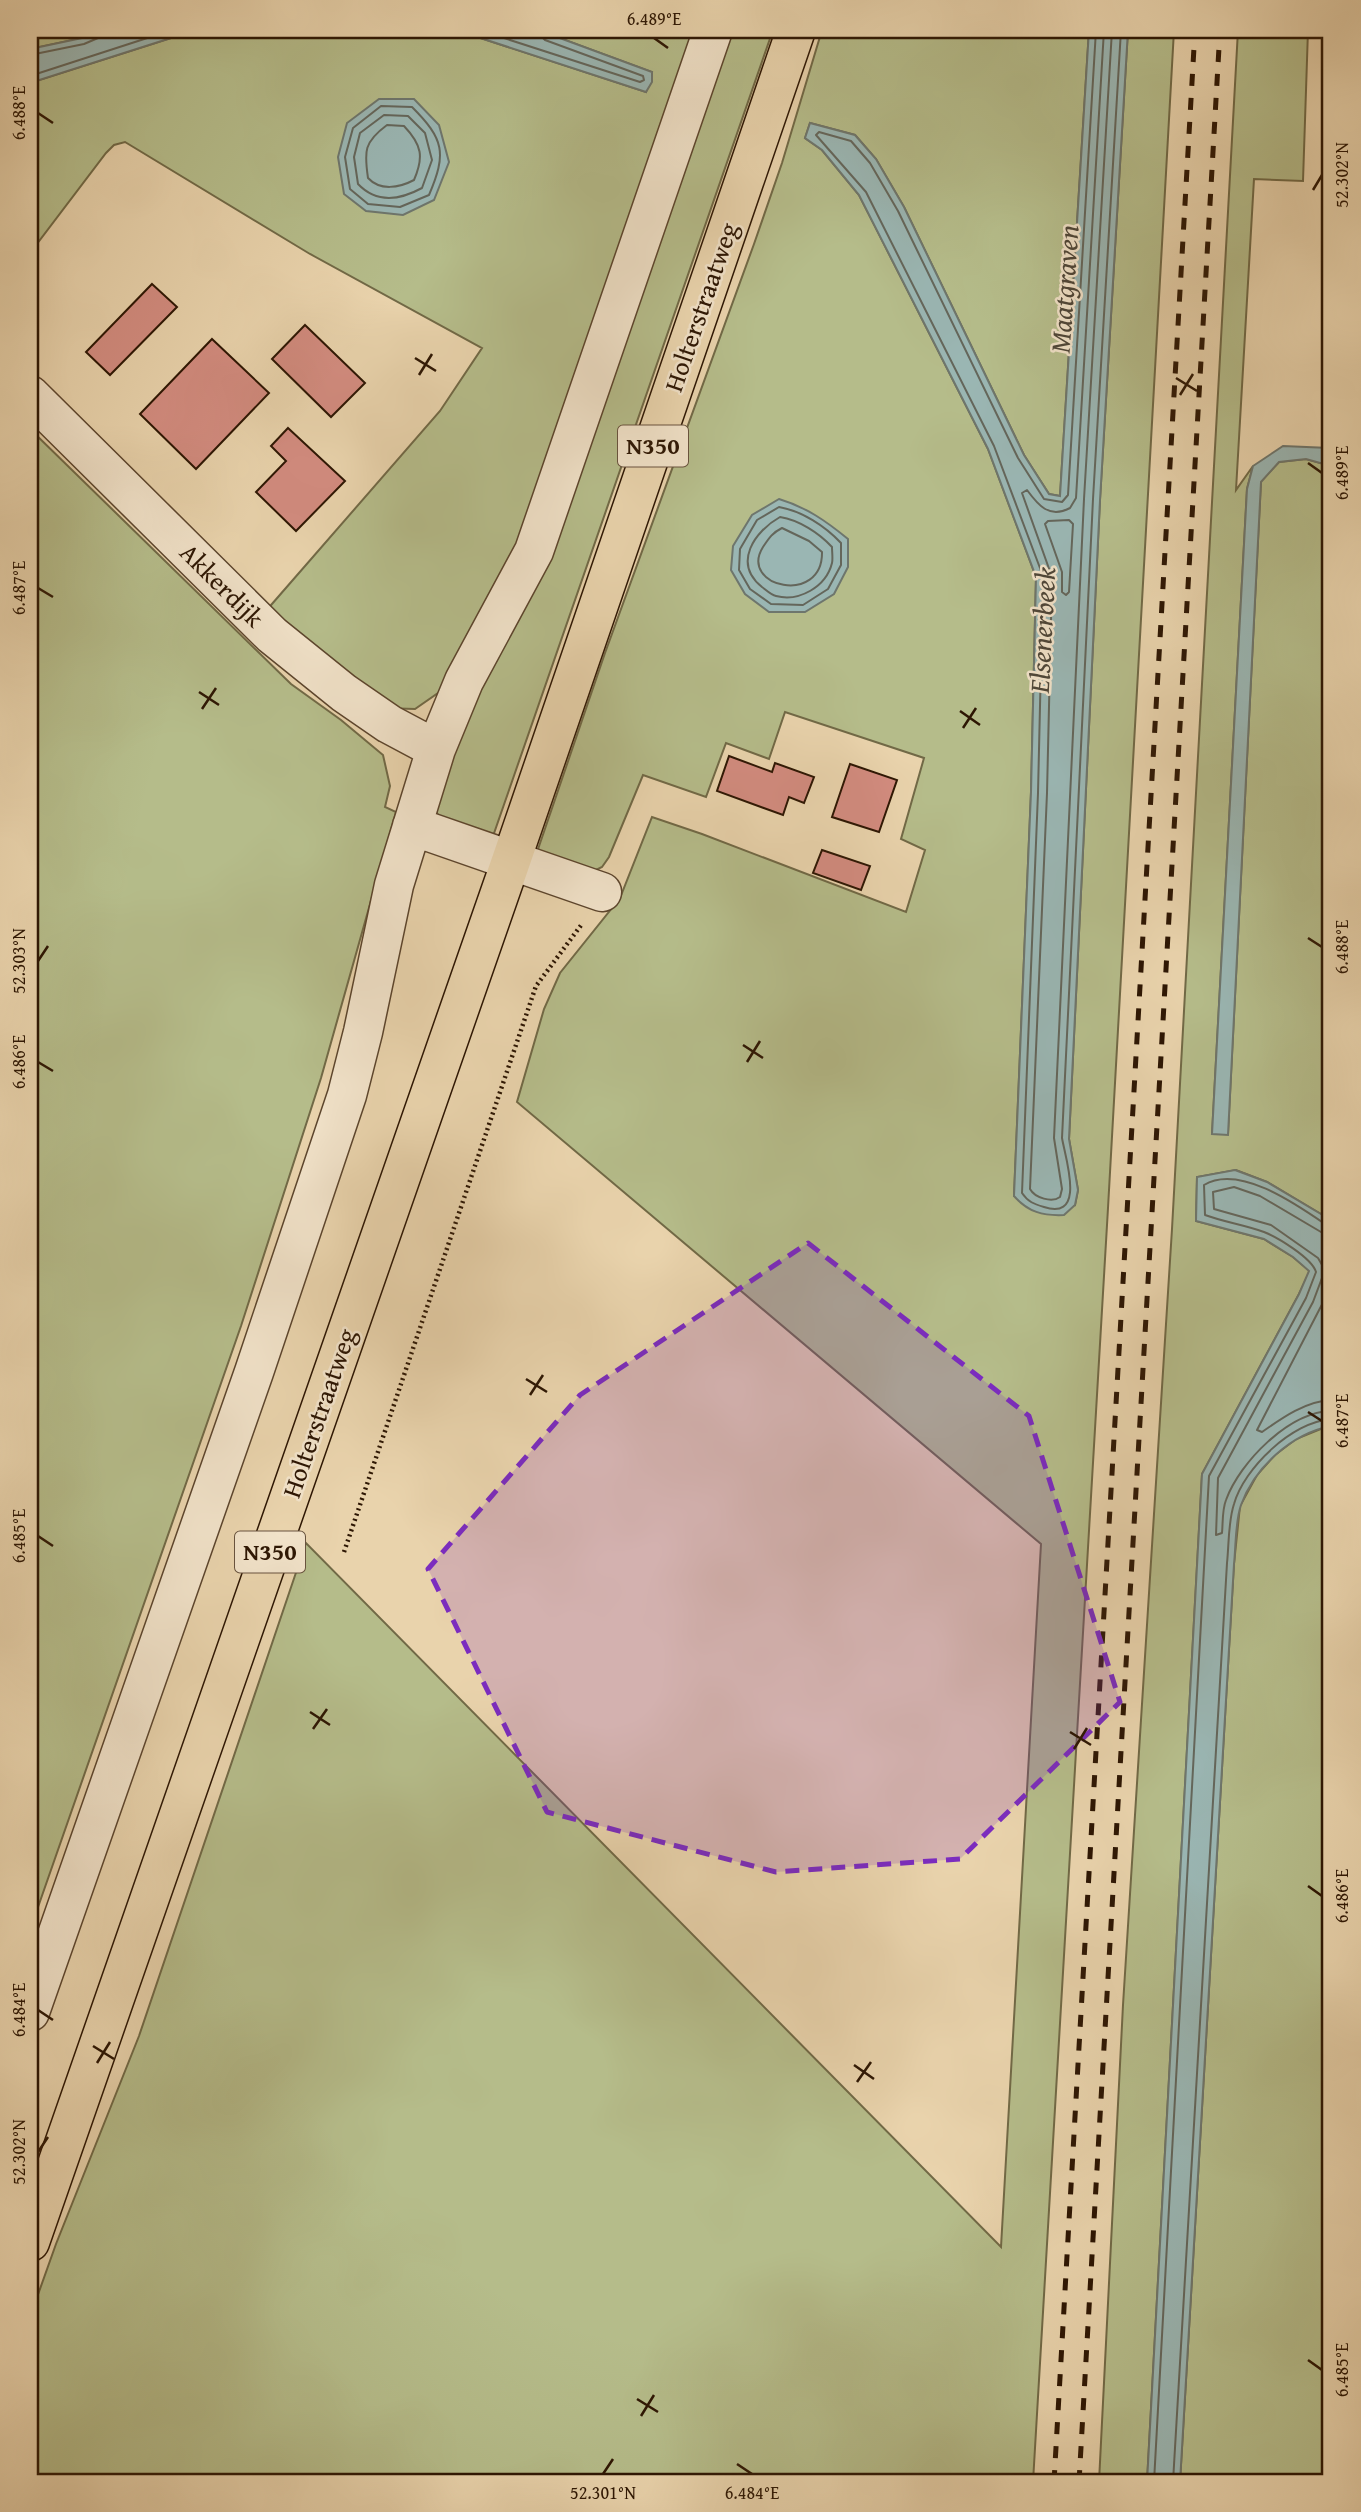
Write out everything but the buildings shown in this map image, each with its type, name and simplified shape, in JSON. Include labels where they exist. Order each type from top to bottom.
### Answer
[{"type":"main road","name":"Holterstraatweg","points":[[30,2242],[511,862],[796,30]]},
{"type":"street","points":[[30,2012],[258,1359],[347,1095],[394,885],[436,749],[464,681],[534,551],[713,30]]},
{"type":"street","name":"Akkerdijk","points":[[30,395],[272,635],[344,693],[389,724],[436,749]]},
{"type":"street","points":[[412,826],[602,892]]},
{"type":"path","points":[[344,1552],[536,986],[602,892]]},
{"type":"highlighted area","points":[[808,1243],[1029,1416],[1120,1702],[960,1859],[776,1872],[547,1812],[428,1569],[580,1395]]},
{"type":"green space","points":[[30,30],[101,30],[82,38],[30,49]]},
{"type":"green space","points":[[196,30],[456,30],[646,92],[652,72],[538,30],[700,30],[525,527],[448,686],[415,709],[383,708],[265,612],[440,411],[482,348],[310,254],[125,142],[114,145],[106,153],[30,253],[30,83]]},
{"type":"green space","points":[[731,30],[773,30],[492,839],[444,827],[437,813],[435,788]]},
{"type":"green space","points":[[822,30],[1089,30],[1060,496],[1049,494],[1024,455],[904,207],[876,159],[855,135],[810,123],[805,138],[822,150],[859,195],[988,449],[1036,577],[1031,792],[1014,1196],[1075,1205],[1078,1190],[1069,1139],[1100,500],[1128,30],[1174,30],[1033,2482],[30,2482],[30,2317],[56,2244],[139,2036],[306,1543],[1001,2247],[1041,1544],[517,1102],[544,1009],[560,973],[620,898],[652,817],[906,912],[925,850],[901,839],[924,758],[785,712],[769,759],[726,743],[706,797],[643,775],[609,857],[602,867],[590,873],[536,855],[605,653],[754,244],[782,163]]},
{"type":"green space","points":[[1238,30],[1308,30],[1303,181],[1254,179],[1236,490],[1253,466],[1247,489],[1212,1134],[1228,1134],[1261,481],[1279,462],[1306,459],[1331,466],[1331,1220],[1267,1182],[1236,1170],[1197,1177],[1196,1221],[1264,1239],[1310,1271],[1202,1474],[1147,2482],[1099,2482],[1123,2005],[1172,1229]]},
{"type":"green space","points":[[30,429],[291,684],[383,755],[390,786],[385,807],[396,812],[321,1078],[241,1326],[30,1930]]},
{"type":"green space","points":[[1331,1426],[1331,2482],[1180,2482],[1234,1564],[1240,1506],[1257,1475],[1275,1455],[1296,1439]]},
{"type":"water","points":[[101,30],[196,30],[30,83],[30,49],[82,38]]},
{"type":"water","points":[[456,30],[538,30],[652,72],[652,82],[646,92]]},
{"type":"water","name":"Elsenerbeek","points":[[1089,30],[1128,30],[1100,500],[1069,1139],[1078,1190],[1075,1205],[1064,1215],[1056,1215],[1030,1209],[1014,1196],[1031,792],[1036,577],[988,449],[859,195],[822,150],[805,138],[810,123],[855,135],[876,159],[904,207],[1024,455],[1049,494],[1060,496]]},
{"type":"water","points":[[379,99],[414,99],[439,125],[449,162],[434,200],[403,215],[366,211],[344,194],[338,157],[347,123]]},
{"type":"water","points":[[1283,446],[1329,448],[1331,466],[1306,459],[1279,462],[1261,482],[1228,1135],[1212,1134],[1247,489],[1253,466]]},
{"type":"water","points":[[779,499],[815,515],[848,539],[848,567],[834,594],[805,612],[769,612],[745,594],[731,570],[733,546],[752,515]]},
{"type":"water","points":[[1235,1170],[1267,1182],[1331,1220],[1331,1426],[1302,1436],[1265,1465],[1247,1491],[1238,1519],[1180,2482],[1147,2482],[1202,1474],[1309,1271],[1293,1257],[1264,1239],[1196,1221],[1197,1177]]},
{"type":"railway","points":[[1054,2482],[1195,30]]},
{"type":"railway","points":[[1079,2482],[1220,30]]},
{"type":"water label","name":"Maatgraven","points":[[1064,289]]}]
